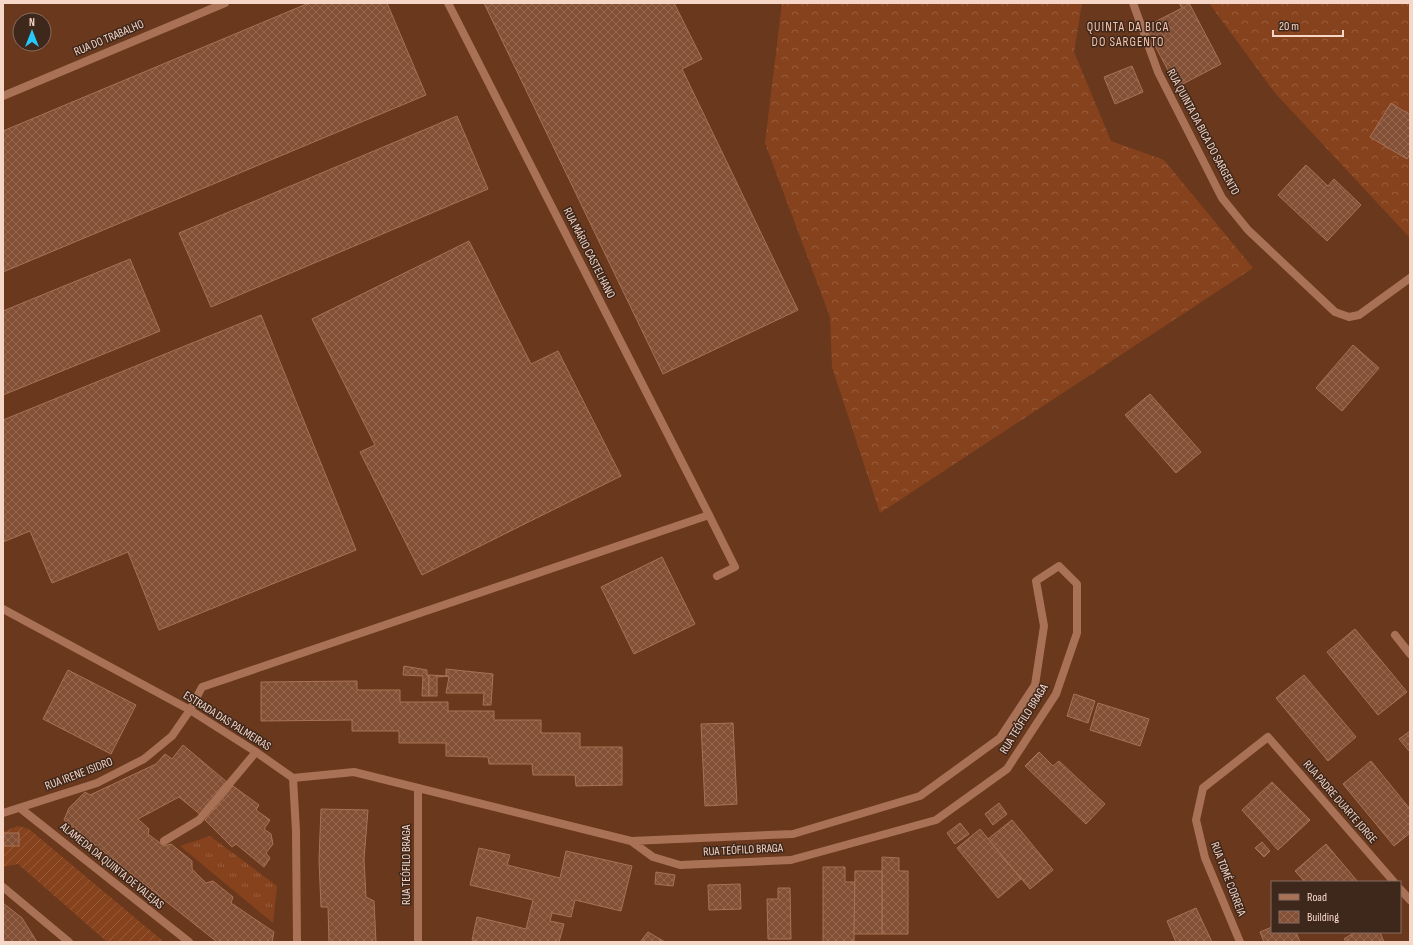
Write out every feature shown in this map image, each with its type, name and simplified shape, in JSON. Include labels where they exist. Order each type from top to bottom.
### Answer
[{"type":"street","name":"RUA DO TRABALHO","points":[[3,96],[225,3]]},
{"type":"street","name":"RUA MÁRIO CASTELHANO","points":[[448,3],[735,567],[717,576]]},
{"type":"street","name":"RUA QUINTA DA BICA DO SARGENTO","points":[[1133,3],[1162,79],[1222,198],[1248,230],[1335,312],[1349,317],[1359,315],[1410,278]]},
{"type":"street","name":"RUA IRENE ISIDRO","points":[[3,812],[20,808],[96,783],[144,759],[172,736],[190,710],[202,687],[709,515]]},
{"type":"street","name":"RUA TEÓFILO BRAGA","points":[[293,778],[354,772],[631,841],[793,834],[920,796],[1000,738],[1035,685],[1044,626],[1036,581],[1059,566],[1077,584],[1077,633],[1056,694],[1007,769],[936,820],[791,860],[680,865],[653,857],[631,841]]},
{"type":"street","name":"ESTRADA DAS PALMEIRAS","points":[[3,610],[190,710],[256,752],[293,778]]},
{"type":"street","points":[[1395,635],[1410,654]]},
{"type":"street","name":"RUA PADRE DUARTE JORGE","points":[[1268,737],[1393,881]]},
{"type":"street","name":"RUA TOMÉ CORREIA","points":[[1240,942],[1205,858],[1196,820],[1202,788],[1268,737]]},
{"type":"street","points":[[164,841],[199,820],[256,752]]},
{"type":"street","points":[[293,778],[296,831],[297,942]]},
{"type":"street","name":"RUA TEÓFILO BRAGA","points":[[418,788],[418,942]]},
{"type":"street","name":"ALAMEDA DA QUINTA DE VALEJAS","points":[[20,808],[189,942]]},
{"type":"street","points":[[3,887],[69,942]]},
{"type":"street","points":[[1401,890],[1410,900]]},
{"type":"green space","points":[[782,3],[1082,3],[1074,52],[1111,141],[1164,160],[1253,268],[880,513],[832,367],[830,317],[765,143]]},
{"type":"green space","points":[[1209,3],[1410,3],[1410,238],[1275,93]]},
{"type":"green space","points":[[18,826],[29,829],[164,942],[107,942],[18,864],[3,867],[3,832]]},
{"type":"green space","points":[[210,836],[277,886],[273,923],[180,846]]},
{"type":"building","points":[[309,3],[387,3],[426,95],[3,272],[3,131]]},
{"type":"building","points":[[484,3],[674,3],[702,59],[682,69],[798,310],[663,374]]},
{"type":"building","points":[[1179,3],[1189,3],[1221,64],[1177,87],[1145,27],[1182,8]]},
{"type":"building","points":[[1132,66],[1143,92],[1115,104],[1104,77]]},
{"type":"building","points":[[1391,103],[1410,115],[1410,154],[1407,159],[1370,137]]},
{"type":"building","points":[[457,116],[488,189],[211,307],[179,233]]},
{"type":"building","points":[[1306,165],[1328,186],[1334,179],[1361,205],[1327,241],[1278,195]]},
{"type":"building","points":[[469,241],[531,364],[558,351],[621,476],[422,575],[360,452],[375,445],[312,319]]},
{"type":"building","points":[[130,259],[160,331],[3,395],[3,311]]},
{"type":"building","points":[[261,315],[356,550],[159,630],[128,552],[52,583],[30,531],[3,542],[3,420]]},
{"type":"building","points":[[1353,345],[1379,368],[1342,411],[1316,388]]},
{"type":"building","points":[[1150,394],[1201,452],[1176,473],[1125,415]]},
{"type":"building","points":[[662,557],[695,624],[634,654],[601,587]]},
{"type":"building","points":[[1355,629],[1407,692],[1378,715],[1327,652]]},
{"type":"building","points":[[404,666],[427,670],[427,675],[429,675],[429,696],[422,696],[423,676],[403,675]]},
{"type":"building","points":[[446,669],[493,674],[491,705],[483,705],[484,693],[446,693],[449,677],[446,676]]},
{"type":"building","points":[[68,670],[136,705],[111,754],[43,719]]},
{"type":"building","points":[[429,675],[449,676],[437,677],[437,696],[429,696]]},
{"type":"building","points":[[1304,675],[1356,737],[1328,761],[1276,698]]},
{"type":"building","points":[[357,681],[357,690],[400,690],[400,702],[448,702],[448,711],[494,711],[494,720],[541,720],[541,733],[580,733],[580,747],[622,747],[622,785],[576,786],[575,775],[533,775],[532,764],[489,764],[488,757],[446,756],[446,743],[399,743],[399,731],[352,731],[352,720],[261,721],[261,682]]},
{"type":"building","points":[[1074,694],[1095,701],[1088,723],[1067,716]]},
{"type":"building","points":[[1098,703],[1149,719],[1140,746],[1090,730]]},
{"type":"building","points":[[733,723],[737,804],[705,806],[701,724]]},
{"type":"building","points":[[1410,731],[1410,752],[1399,739]]},
{"type":"building","points":[[183,745],[228,783],[201,815],[179,797],[138,819],[149,829],[148,834],[164,846],[171,844],[192,861],[192,869],[206,883],[213,881],[233,897],[231,903],[274,932],[272,942],[217,942],[64,820],[69,808],[85,792],[90,795],[156,764],[165,754],[172,759]]},
{"type":"building","points":[[1039,752],[1053,766],[1059,761],[1105,804],[1086,824],[1025,766]]},
{"type":"building","points":[[1371,761],[1410,809],[1410,833],[1394,846],[1343,784]]},
{"type":"building","points":[[1272,782],[1310,820],[1278,850],[1242,810]]},
{"type":"building","points":[[233,786],[259,805],[256,810],[270,820],[264,829],[271,834],[273,844],[266,853],[270,858],[264,867],[236,844],[232,847],[205,820]]},
{"type":"building","points":[[999,803],[1007,814],[993,825],[985,814]]},
{"type":"building","points":[[321,809],[368,810],[364,859],[366,897],[374,901],[376,942],[329,942],[328,907],[321,907],[319,860]]},
{"type":"building","points":[[1012,820],[1053,870],[1030,889],[988,839]]},
{"type":"building","points":[[960,823],[969,834],[955,844],[947,833]]},
{"type":"building","points":[[980,829],[1021,879],[998,898],[957,848]]},
{"type":"building","points":[[3,833],[19,833],[19,846],[3,846]]},
{"type":"building","points":[[1262,842],[1270,851],[1264,857],[1255,848]]},
{"type":"building","points":[[1326,844],[1357,881],[1304,881],[1295,871]]},
{"type":"building","points":[[479,848],[510,855],[507,865],[560,878],[566,851],[632,866],[621,911],[575,900],[571,917],[552,913],[550,921],[564,924],[559,942],[481,942],[472,940],[477,917],[526,929],[533,900],[470,885]]},
{"type":"building","points":[[882,857],[899,858],[899,871],[908,871],[908,934],[882,934]]},
{"type":"building","points":[[823,867],[845,867],[845,882],[855,882],[854,942],[823,942]]},
{"type":"building","points":[[855,871],[882,871],[882,934],[854,934]]},
{"type":"building","points":[[656,872],[675,875],[673,886],[655,884]]},
{"type":"building","points":[[740,884],[741,909],[709,910],[708,885]]},
{"type":"building","points":[[778,888],[790,888],[791,939],[768,939],[767,899],[778,899]]},
{"type":"building","points":[[3,903],[22,918],[37,942],[3,942]]},
{"type":"building","points":[[1196,908],[1212,942],[1176,942],[1167,921]]},
{"type":"building","points":[[1271,927],[1271,933],[1296,933],[1300,942],[1264,942],[1260,932]]},
{"type":"building","points":[[648,932],[665,942],[640,942]]},
{"type":"building","points":[[1353,933],[1380,933],[1384,942],[1346,942],[1344,939]]},
{"type":"district","name":"QUINTA DA BICA DO SARGENTO","points":[[1128,34]]}]
